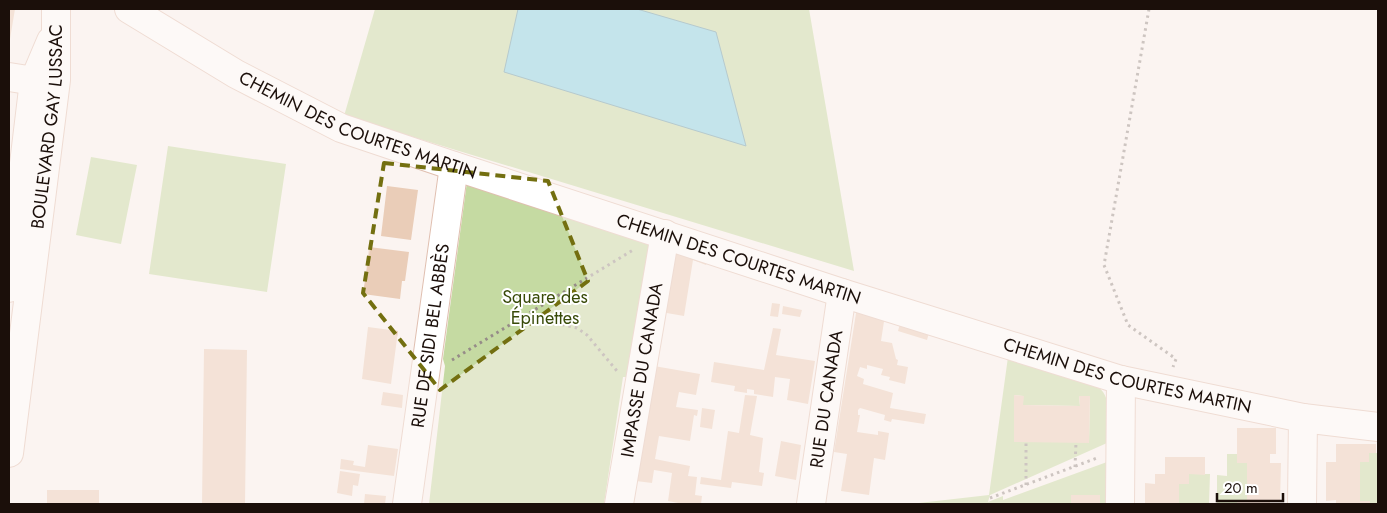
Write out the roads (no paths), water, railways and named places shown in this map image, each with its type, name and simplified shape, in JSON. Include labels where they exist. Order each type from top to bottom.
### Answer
[{"type":"street","points":[[56,20],[72,9]]},
{"type":"street","name":"CHEMIN DES COURTES MARTIN","points":[[129,9],[236,74],[341,128],[665,239],[1122,380],[1303,418],[1378,427]]},
{"type":"street","name":"BOULEVARD GAY LUSSAC","points":[[9,288],[21,79],[56,20]]},
{"type":"street","name":"BOULEVARD GAY LUSSAC","points":[[9,453],[56,80],[56,20]]},
{"type":"street","name":"RUE DE SIDI BEL ABBÈS","points":[[407,504],[454,166]]},
{"type":"street","name":"IMPASSE DU CANADA","points":[[619,504],[665,239]]},
{"type":"street","name":"RUE DU CANADA","points":[[811,504],[842,293]]},
{"type":"street","points":[[1120,504],[1122,380]]},
{"type":"street","points":[[1302,504],[1303,418]]},
{"type":"water","points":[[518,9],[637,9],[716,32],[746,146],[504,72]]},
{"type":"park label","name":"Square des Épinettes","points":[[545,307]]}]
